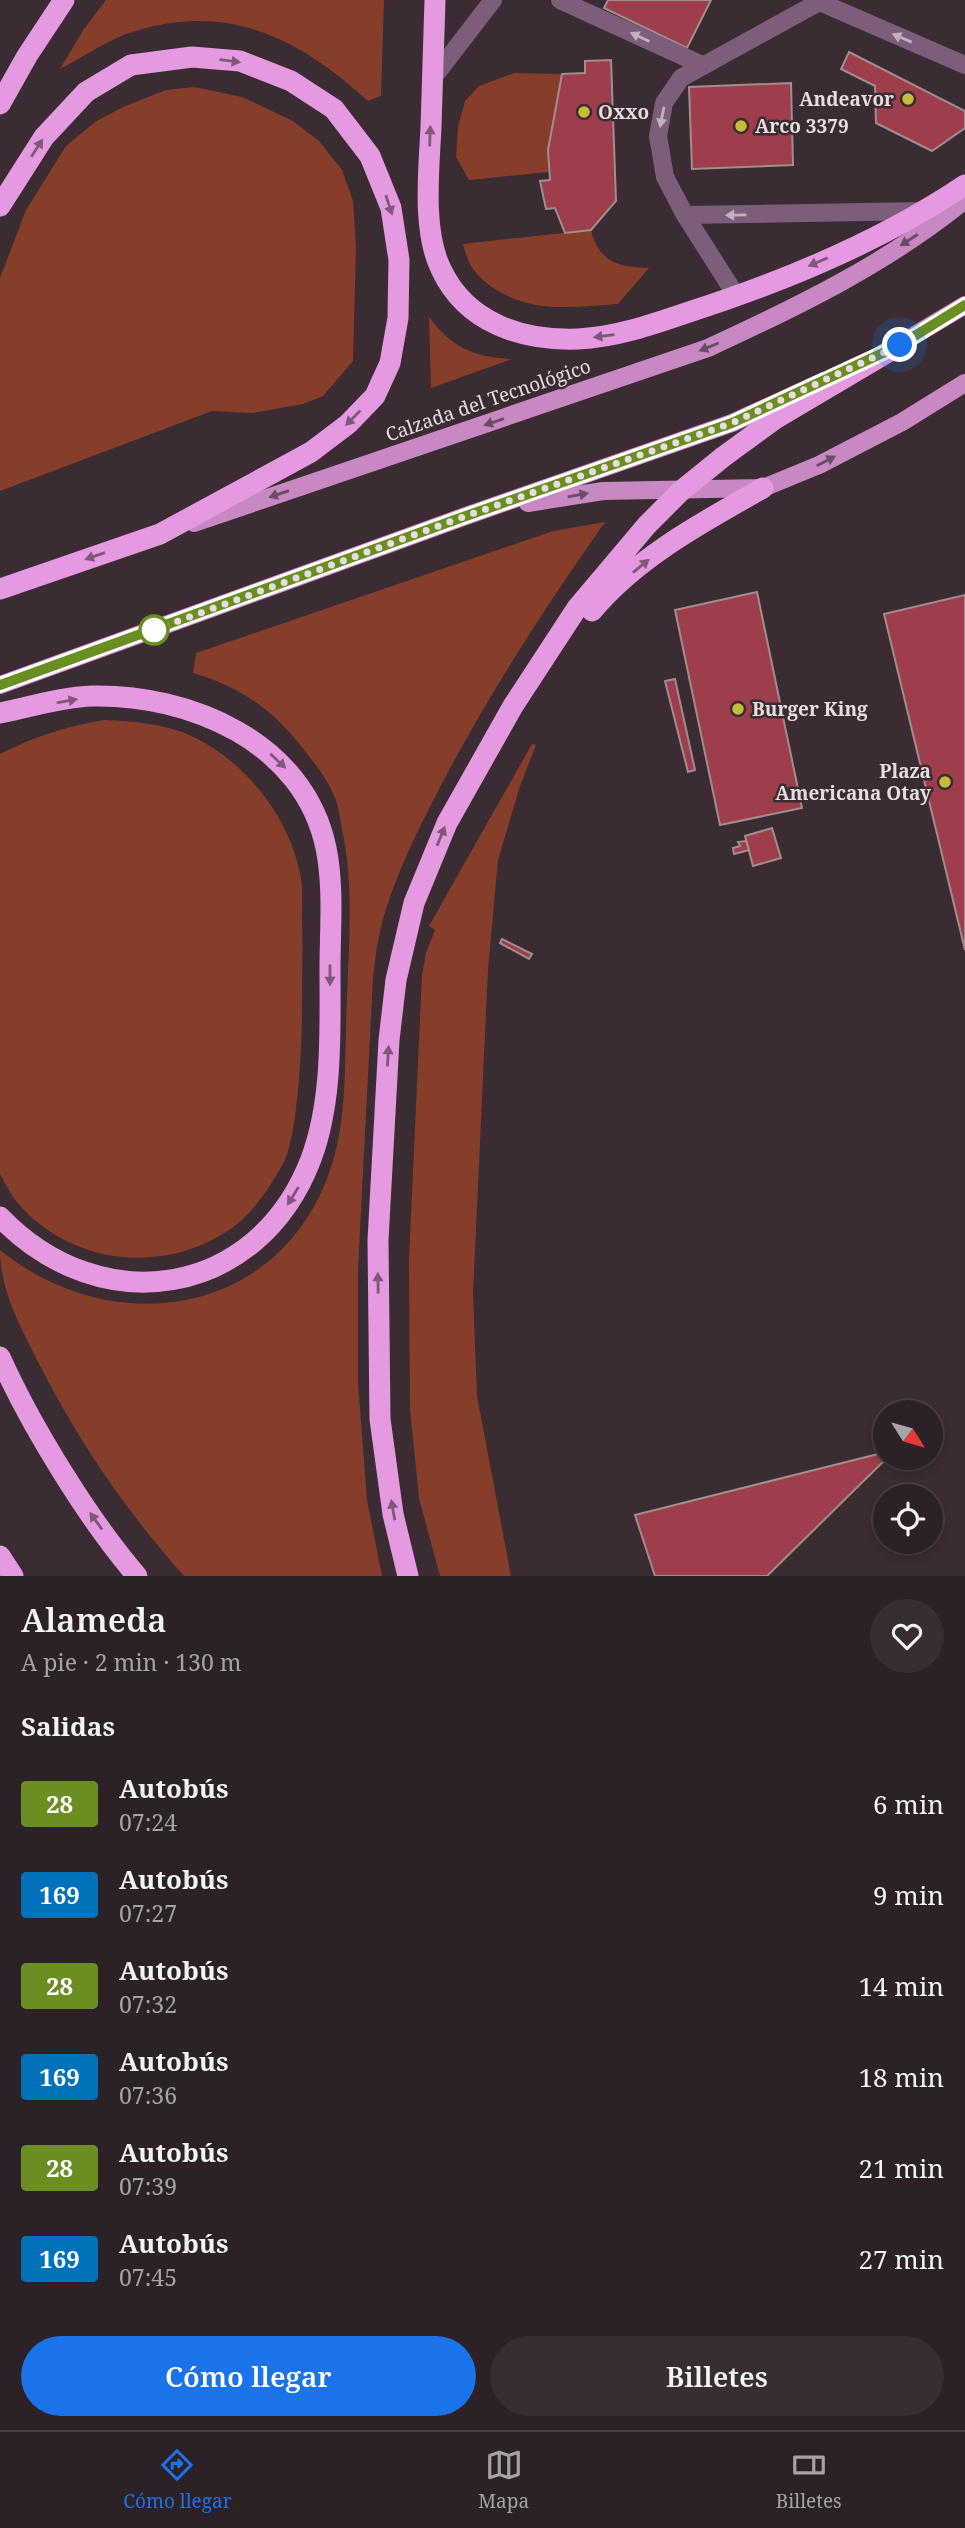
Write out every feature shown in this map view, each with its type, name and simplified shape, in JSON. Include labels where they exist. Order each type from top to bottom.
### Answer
[{"type":"highway","points":[[0,104],[27,56],[64,0]]},
{"type":"highway","points":[[435,0],[429,177],[431,241],[439,267],[462,303],[483,319],[508,330],[538,337],[576,339],[611,336],[737,297],[886,233],[965,185]]},
{"type":"highway","points":[[0,206],[44,137],[86,92],[131,65],[180,58],[240,61],[291,80],[334,109],[370,156],[391,208],[399,260],[398,318],[390,363],[375,396],[348,424],[311,452],[160,534]]},
{"type":"highway","points":[[408,1576],[393,1514],[380,1419],[378,1240],[390,1028],[396,980],[414,903],[447,823],[513,706],[577,608],[647,526],[681,491],[775,419],[900,345]]},
{"type":"highway","points":[[513,706],[604,596],[659,551],[709,518],[764,488]]},
{"type":"highway","name":"Calzada del Tecnológico","points":[[0,589],[160,534]]},
{"type":"highway","points":[[0,576],[65,566]]},
{"type":"highway","points":[[0,713],[91,696],[161,702],[191,709],[219,721],[273,756],[293,776],[307,799],[326,846],[331,898],[328,1064],[318,1137],[298,1189],[281,1216],[260,1237],[235,1258],[212,1270],[155,1284],[128,1283],[79,1271],[55,1260],[32,1245],[0,1217]]},
{"type":"highway","points":[[0,1357],[53,1454],[88,1510],[137,1576]]},
{"type":"highway","points":[[0,1556],[13,1576]]},
{"type":"main road","name":"Calzada del Tecnológico","points":[[160,534],[708,348],[787,312],[852,276],[944,218],[965,201]]},
{"type":"main road","points":[[0,685],[463,517],[732,423],[900,345],[965,305]]},
{"type":"main road","points":[[463,517],[603,491],[764,488],[819,465],[879,434],[965,383]]},
{"type":"lane","points":[[433,78],[493,0]]},
{"type":"lane","points":[[560,0],[702,65]]},
{"type":"lane","points":[[737,297],[685,215],[666,177],[658,136],[664,103],[681,78],[817,1],[965,65]]},
{"type":"lane","points":[[685,215],[926,211]]},
{"type":"shaded area","points":[[106,0],[384,0],[381,96],[368,101],[314,58],[286,42],[257,30],[227,23],[195,21],[162,24],[126,34],[60,69],[84,29]]},
{"type":"shaded area","points":[[514,73],[562,74],[548,150],[548,172],[469,180],[456,157],[458,127],[465,101],[479,86]]},
{"type":"shaded area","points":[[194,87],[242,97],[293,121],[319,141],[342,170],[353,201],[356,247],[353,361],[323,396],[303,404],[253,413],[212,411],[0,491],[0,278],[26,210],[66,146],[95,122],[123,107],[166,90]]},
{"type":"shaded area","points":[[591,230],[599,250],[612,261],[649,268],[618,304],[553,307],[507,296],[492,287],[473,269],[463,244]]},
{"type":"shaded area","points":[[429,317],[446,336],[465,349],[486,356],[512,359],[431,388]]},
{"type":"shaded area","points":[[605,522],[516,654],[475,723],[428,810],[404,863],[389,899],[379,936],[373,978],[358,1269],[358,1383],[367,1500],[382,1576],[184,1576],[142,1526],[103,1473],[52,1389],[12,1307],[3,1279],[0,1250],[44,1278],[91,1296],[139,1304],[186,1300],[230,1286],[270,1260],[303,1224],[328,1176],[335,1155],[345,1065],[349,934],[348,871],[338,805],[318,768],[275,717],[238,691],[193,673],[196,653],[553,531]]},
{"type":"shaded area","points":[[104,720],[143,723],[182,732],[204,742],[224,756],[260,790],[274,810],[295,855],[302,882],[300,1066],[293,1132],[284,1162],[263,1196],[236,1225],[209,1241],[181,1252],[151,1257],[121,1257],[92,1251],[64,1240],[38,1223],[16,1201],[0,1174],[0,754],[50,733]]},
{"type":"shaded area","points":[[532,744],[536,745],[520,786],[498,860],[488,969],[473,1294],[477,1396],[511,1576],[440,1576],[419,1498],[410,1409],[409,1260],[422,975],[426,953],[435,930],[429,926]]},
{"type":"building","points":[[608,0],[711,0],[687,48],[604,8]]},
{"type":"building","name":"Andeavor","points":[[849,52],[965,111],[965,128],[932,151],[876,123],[875,86],[841,69]]},
{"type":"building","name":"Oxxo","points":[[611,60],[616,201],[591,230],[565,233],[555,208],[546,209],[540,181],[550,180],[548,150],[562,74],[585,73],[585,61]]},
{"type":"building","name":"Arco 3379","points":[[791,83],[793,165],[692,169],[689,87]]},
{"type":"building","name":"Burger King","points":[[757,592],[802,808],[720,825],[675,610]]},
{"type":"building","name":"Plaza Americana Otay","points":[[965,595],[965,950],[884,614]]},
{"type":"building","points":[[675,679],[695,770],[688,772],[665,681]]},
{"type":"building","points":[[772,828],[781,858],[753,866],[745,836]]},
{"type":"building","points":[[746,841],[749,850],[734,854],[733,848],[740,846],[738,842]]},
{"type":"building","points":[[502,939],[532,954],[529,959],[500,943]]},
{"type":"building","points":[[873,1455],[875,1470],[767,1576],[655,1576],[635,1515]]},
{"type":"bus line","name":"28","points":[[0,685],[463,517],[732,423],[900,345],[965,305]]},
{"type":"place","name":"Andeavor","points":[[908,99]]},
{"type":"place","name":"Oxxo","points":[[584,112]]},
{"type":"place","name":"Arco 3379","points":[[741,126]]},
{"type":"place","name":"Burger King","points":[[738,709]]},
{"type":"place","name":"Plaza Americana Otay","points":[[945,782]]},
{"type":"route","points":[[154,630],[463,517],[732,423],[900,345]]}]
